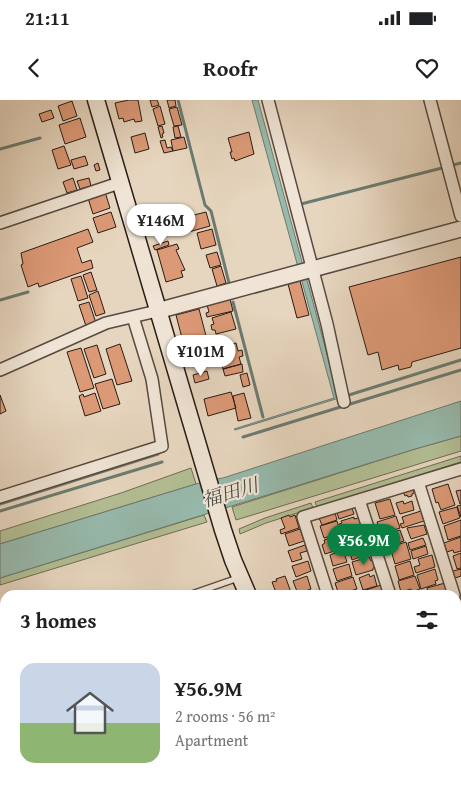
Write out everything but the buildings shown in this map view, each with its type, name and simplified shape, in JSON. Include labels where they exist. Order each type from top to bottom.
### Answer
[{"type":"main road","points":[[96,100],[219,516],[233,560],[246,590]]},
{"type":"street","points":[[268,100],[306,271],[327,324],[344,402]]},
{"type":"street","points":[[430,100],[461,216]]},
{"type":"street","points":[[0,223],[120,183]]},
{"type":"street","points":[[0,370],[106,324],[461,228]]},
{"type":"street","points":[[0,497],[162,446],[152,380],[133,317]]},
{"type":"street","points":[[326,590],[303,517],[461,469]]},
{"type":"street","points":[[418,482],[456,590]]},
{"type":"street","points":[[359,500],[388,590]]},
{"type":"lane","points":[[204,590],[240,578]]},
{"type":"shaded area","points":[[461,436],[461,451],[236,520],[232,507]]},
{"type":"shaded area","points":[[461,456],[461,462],[317,507],[315,502]]},
{"type":"shaded area","points":[[191,468],[196,484],[0,544],[0,531],[121,493]]},
{"type":"shaded area","points":[[311,503],[313,508],[266,523],[240,534],[239,529],[265,518]]},
{"type":"shaded area","points":[[204,515],[207,522],[0,585],[0,578]]},
{"type":"water","points":[[252,100],[258,100],[339,398],[235,430],[334,398]]},
{"type":"water","name":"福田川","points":[[461,401],[461,436],[0,578],[0,544],[209,480],[223,478]]},
{"type":"waterway","points":[[178,100],[205,205],[211,211],[229,283]]},
{"type":"waterway","points":[[0,149],[40,138]]},
{"type":"waterway","points":[[453,165],[461,163]]},
{"type":"waterway","points":[[301,204],[442,168]]},
{"type":"waterway","points":[[0,300],[28,292]]},
{"type":"waterway","points":[[233,302],[263,417]]},
{"type":"waterway","points":[[349,395],[461,360]]},
{"type":"waterway","points":[[243,437],[461,370]]},
{"type":"waterway","points":[[0,504],[158,454]]},
{"type":"waterway","points":[[0,511],[162,462]]}]
